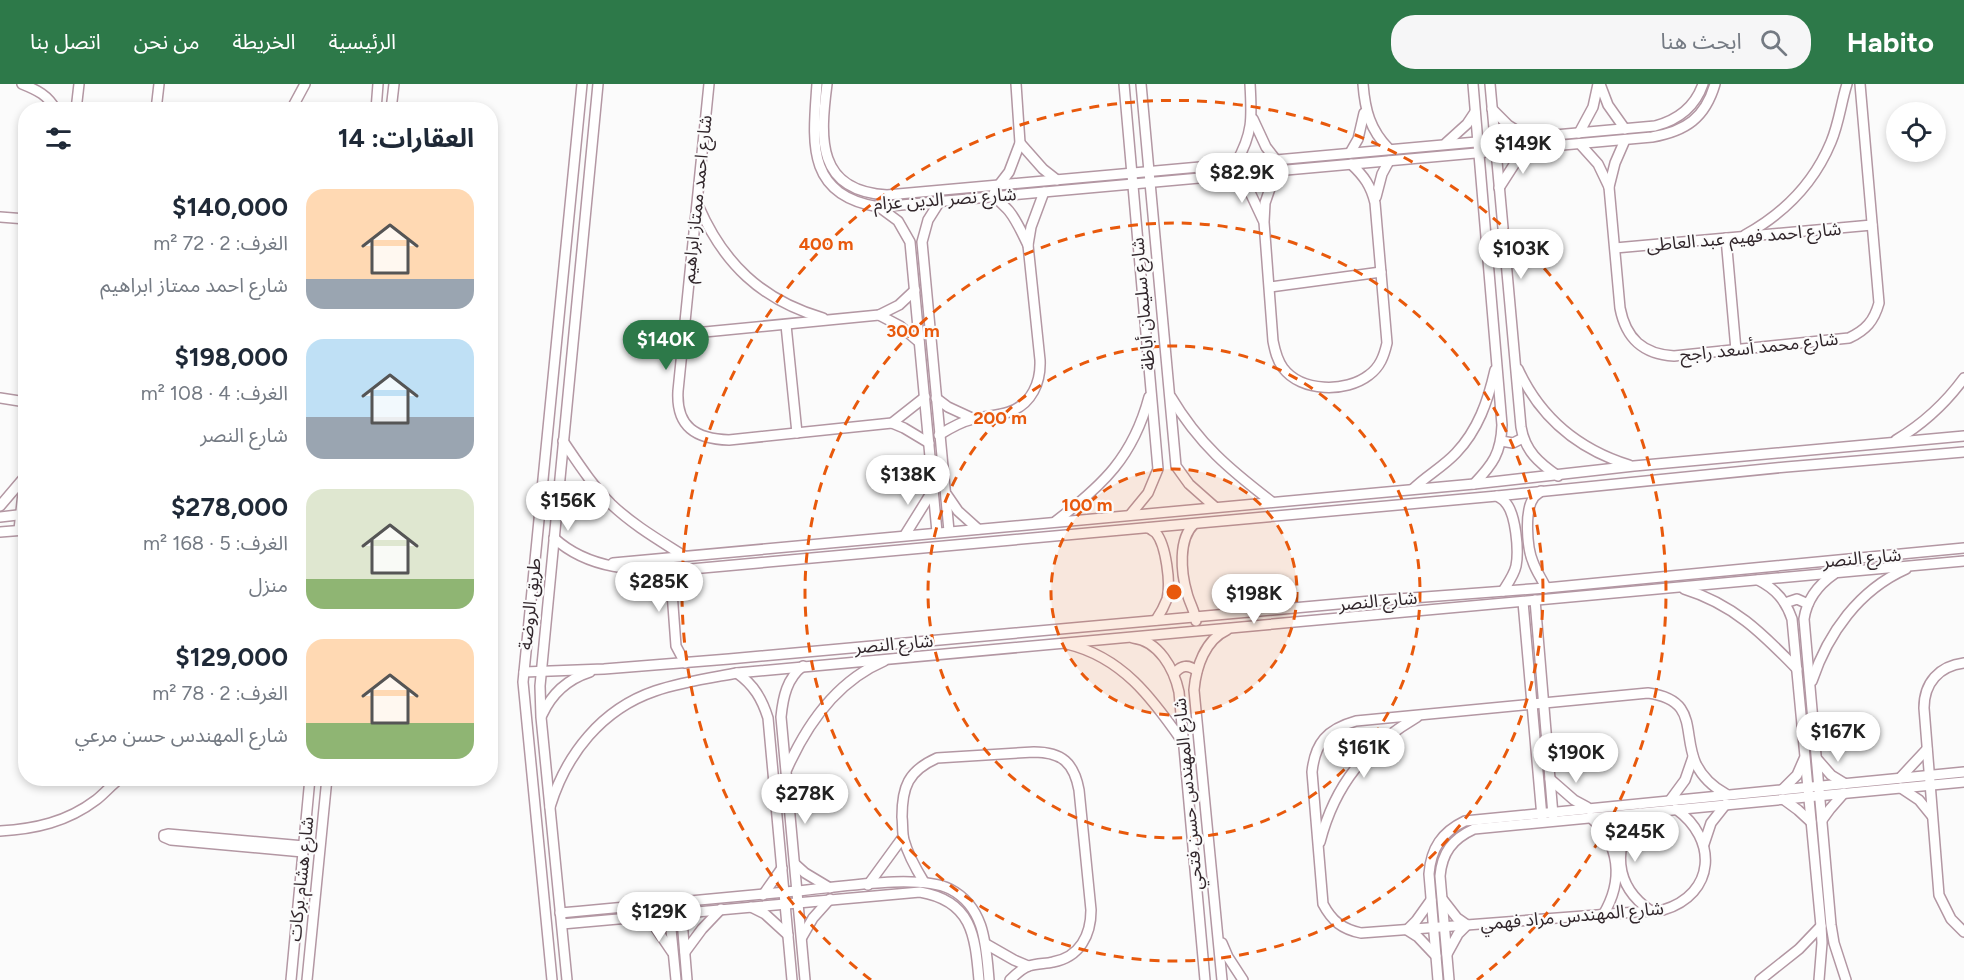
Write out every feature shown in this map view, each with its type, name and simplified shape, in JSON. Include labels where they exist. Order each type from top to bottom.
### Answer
[{"type":"street","points":[[22,84],[41,92],[51,102]]},
{"type":"street","points":[[77,102],[79,84]]},
{"type":"street","points":[[157,102],[159,84]]},
{"type":"street","points":[[295,102],[305,84]]},
{"type":"street","points":[[376,102],[378,84]]},
{"type":"street","points":[[392,102],[394,84]]},
{"type":"street","name":"طريق الروضة","points":[[552,980],[525,708],[524,672],[582,84]]},
{"type":"street","name":"طريق الروضة","points":[[567,980],[541,717],[541,672],[598,84]]},
{"type":"street","name":"شارع احمد ممتاز ابراهيم","points":[[709,84],[677,402],[685,423],[692,431],[712,440],[892,423]]},
{"type":"street","name":"شارع نصر الدين عزام","points":[[817,84],[813,137],[819,167],[832,185],[850,199],[879,207],[1667,135],[1689,124],[1706,107],[1715,84]]},
{"type":"street","name":"شارع نصر الدين عزام","points":[[827,84],[823,133],[824,147],[832,167],[846,183],[858,190],[887,195],[1655,126],[1679,117],[1689,109],[1703,84]]},
{"type":"street","points":[[1016,84],[1020,143],[1012,165],[996,185],[994,196],[1020,226],[1028,245]]},
{"type":"street","name":"شارع سليمان أباظة","points":[[1124,84],[1158,469],[1148,493],[1130,515]]},
{"type":"street","name":"شارع سليمان أباظة","points":[[1141,84],[1176,466]]},
{"type":"street","points":[[1236,163],[1247,141],[1252,116],[1250,84]]},
{"type":"street","points":[[1350,153],[1363,123],[1365,107],[1363,84]]},
{"type":"street","points":[[1473,84],[1502,425],[1501,441],[1496,457],[1474,484]]},
{"type":"street","points":[[1490,84],[1523,438],[1531,453],[1558,476]]},
{"type":"street","points":[[1599,84],[1608,105],[1625,129]]},
{"type":"street","points":[[1579,133],[1593,107],[1599,84]]},
{"type":"street","points":[[1741,237],[1779,213],[1809,181],[1831,142],[1846,84]]},
{"type":"street","name":"شارع محمد أسعد راجح","points":[[1625,140],[1615,163],[1609,187],[1623,322],[1629,334],[1638,344],[1649,351],[1674,356],[1849,338],[1860,333],[1869,325],[1879,303],[1860,84]]},
{"type":"street","points":[[1365,107],[1373,130],[1389,149]]},
{"type":"street","points":[[1492,109],[1527,137]]},
{"type":"street","points":[[1445,144],[1462,130],[1475,112]]},
{"type":"street","points":[[1252,116],[1266,147],[1276,160]]},
{"type":"street","points":[[1020,143],[1031,157],[1057,180]]},
{"type":"street","name":"شارع محمد أسعد راجح","points":[[1580,144],[1598,164],[1609,187]]},
{"type":"street","points":[[1499,188],[1517,160],[1528,149]]},
{"type":"street","points":[[1375,203],[1377,188],[1389,161]]},
{"type":"street","points":[[1276,171],[1265,203],[1264,222],[1276,355],[1283,368],[1293,378],[1306,384],[1333,387],[1350,384],[1370,375],[1384,355],[1387,343],[1375,203],[1367,181],[1352,164]]},
{"type":"street","points":[[1237,175],[1248,188],[1264,222]]},
{"type":"street","points":[[939,435],[956,425],[974,419],[1011,411],[1031,396],[1037,385],[1041,373],[1028,245],[1031,226],[1044,192]]},
{"type":"street","points":[[571,198],[587,199]]},
{"type":"street","points":[[940,201],[928,220],[922,243],[949,531]]},
{"type":"street","points":[[697,203],[722,250],[745,276],[777,300],[804,313],[829,320]]},
{"type":"street","points":[[879,207],[898,221],[910,242],[937,532]]},
{"type":"street","points":[[0,217],[18,218]]},
{"type":"street","name":"شارع احمد فهيم عبد العاطى","points":[[1615,248],[1872,225]]},
{"type":"street","points":[[567,231],[583,232]]},
{"type":"street","points":[[1726,238],[1736,350]]},
{"type":"street","points":[[910,242],[916,239],[922,243]]},
{"type":"street","points":[[1270,287],[1381,272]]},
{"type":"street","points":[[684,334],[879,315],[899,305],[915,290]]},
{"type":"street","points":[[879,315],[920,342]]},
{"type":"street","points":[[786,325],[797,433]]},
{"type":"street","points":[[1413,489],[1456,453],[1479,422],[1497,362]]},
{"type":"street","points":[[1515,363],[1535,399],[1562,429],[1596,452],[1634,466]]},
{"type":"street","points":[[1891,443],[1909,433],[1933,414],[1964,378]]},
{"type":"street","points":[[1056,522],[1100,486],[1118,464],[1133,441],[1144,416],[1151,389]]},
{"type":"street","points":[[1169,394],[1196,435],[1213,454],[1231,471],[1272,502]]},
{"type":"street","points":[[925,397],[892,423],[929,443]]},
{"type":"street","points":[[0,398],[18,401]]},
{"type":"street","points":[[936,398],[948,407],[974,419]]},
{"type":"street","points":[[604,564],[1474,484],[1634,466],[1964,436]]},
{"type":"street","points":[[1501,441],[1513,443],[1523,438]]},
{"type":"street","points":[[563,441],[592,483],[612,504],[634,523],[684,556]]},
{"type":"street","points":[[554,538],[572,551],[604,564],[640,570],[680,570],[1964,452]]},
{"type":"street","points":[[1785,453],[1786,467]]},
{"type":"street","points":[[1158,469],[1168,472],[1176,466],[1189,484],[1215,507]]},
{"type":"street","points":[[0,506],[18,486]]},
{"type":"street","points":[[905,535],[933,490]]},
{"type":"street","points":[[944,490],[958,510],[978,529]]},
{"type":"street","points":[[1541,491],[1534,497],[1527,520],[1533,563],[1546,588]]},
{"type":"street","points":[[1347,495],[1349,510]]},
{"type":"street","points":[[1497,496],[1511,511],[1517,555],[1516,566],[1503,591]]},
{"type":"street","points":[[0,517],[18,515]]},
{"type":"street","points":[[1070,520],[1071,535]]},
{"type":"street","points":[[1194,524],[1187,530],[1182,552],[1185,587],[1196,617],[1197,631]]},
{"type":"street","points":[[1148,528],[1156,533],[1165,553],[1168,586],[1167,597],[1156,620]]},
{"type":"street","points":[[0,532],[18,530]]},
{"type":"street","points":[[809,545],[811,558]]},
{"type":"street","name":"شارع النصر","points":[[524,672],[685,663],[1371,601],[1546,588],[1964,548]]},
{"type":"street","points":[[1914,553],[1915,565]]},
{"type":"street","points":[[550,807],[558,782],[578,747],[596,727],[617,710],[641,696],[667,687],[734,674],[1964,561]]},
{"type":"street","points":[[1810,686],[1828,642],[1849,613],[1874,588],[1894,574],[1915,565]]},
{"type":"street","points":[[680,570],[675,574],[672,592],[676,646],[685,663]]},
{"type":"street","points":[[1835,574],[1822,583],[1808,604],[1804,619],[1831,925],[1834,944],[1846,980]]},
{"type":"street","points":[[1614,580],[1615,593]]},
{"type":"street","points":[[1758,580],[1778,594],[1785,603],[1792,620],[1821,926],[1819,980]]},
{"type":"street","points":[[532,586],[549,588]]},
{"type":"street","points":[[1679,588],[1713,600],[1744,619],[1759,630],[1797,669]]},
{"type":"street","points":[[1785,603],[1797,599],[1808,604]]},
{"type":"street","points":[[1535,600],[1553,816]]},
{"type":"street","points":[[1371,601],[1372,615]]},
{"type":"street","points":[[1523,602],[1542,817]]},
{"type":"street","name":"شارع المهندس حسن فتحي","points":[[1222,980],[1194,690],[1197,671],[1210,644],[1220,633],[1232,628]]},
{"type":"street","points":[[992,635],[993,649]]},
{"type":"street","name":"شارع المهندس حسن فتحي","points":[[1125,637],[1140,639],[1166,660],[1174,674],[1179,692],[1205,980]]},
{"type":"street","points":[[1053,644],[1069,644],[1116,666],[1154,701],[1183,743]]},
{"type":"street","points":[[786,771],[811,723],[828,702],[869,668],[892,658]]},
{"type":"street","points":[[729,659],[734,674],[752,686],[759,696],[768,718],[792,980]]},
{"type":"street","points":[[1964,663],[1948,666],[1940,671],[1927,688],[1924,698],[1939,895],[1951,919],[1964,932]]},
{"type":"street","points":[[804,666],[796,672],[790,682],[782,705],[781,717],[805,980]]},
{"type":"street","points":[[1174,674],[1185,666],[1197,671]]},
{"type":"street","points":[[541,717],[548,702],[559,689],[588,672],[604,669]]},
{"type":"street","points":[[1544,704],[1657,694],[1674,703],[1686,718],[1693,757],[1697,766],[1709,783],[1726,794]]},
{"type":"street","name":"شارع المهندس مراد فهمي","points":[[1544,704],[1356,721],[1342,725],[1329,733],[1319,744],[1313,758],[1312,772],[1323,904],[1337,924],[1361,933],[1604,915],[1674,907],[1694,892],[1704,871],[1704,847],[1711,823],[1726,804]]},
{"type":"street","points":[[1318,850],[1337,795],[1353,771],[1372,749],[1394,730],[1419,716]]},
{"type":"street","points":[[1900,777],[1927,749]]},
{"type":"street","points":[[924,882],[903,837],[903,795],[915,771],[925,763],[937,758],[1048,752],[1060,757],[1070,765],[1077,776],[1079,790],[1091,924],[1083,943],[1068,957],[1055,962],[1028,966],[1010,980]]},
{"type":"street","points":[[1671,800],[1685,780],[1693,757]]},
{"type":"street","points":[[1784,789],[1797,775],[1805,757]]},
{"type":"street","points":[[1816,758],[1831,775],[1844,783]]},
{"type":"street","points":[[1819,790],[1844,793],[1901,788],[1964,772]]},
{"type":"street","points":[[1438,980],[1429,874],[1430,860],[1442,836],[1465,821],[1479,818],[1553,816],[1726,794],[1784,789],[1819,790],[1844,783],[1900,777],[1964,782]]},
{"type":"street","points":[[1550,779],[1589,812],[1600,826],[1608,837],[1629,891],[1639,903],[1651,911]]},
{"type":"street","points":[[0,831],[34,828],[57,822],[88,806],[112,786]]},
{"type":"street","name":"شارع هشام بركات","points":[[291,980],[309,786]]},
{"type":"street","name":"شارع هشام بركات","points":[[307,980],[326,786]]},
{"type":"street","points":[[1901,788],[1919,800],[1932,816]]},
{"type":"street","points":[[1589,812],[1640,813],[1783,799],[1808,791]]},
{"type":"street","points":[[1822,820],[1844,793]]},
{"type":"street","points":[[1783,799],[1811,822]]},
{"type":"street","points":[[1676,809],[1694,825],[1704,847]]},
{"type":"street","points":[[1604,915],[1615,890],[1625,836],[1631,823],[1640,813]]},
{"type":"street","points":[[1449,980],[1440,876],[1441,864],[1449,847],[1463,834],[1474,829],[1542,817]]},
{"type":"street","points":[[168,834],[303,849],[168,840],[164,835],[168,834]]},
{"type":"street","points":[[868,885],[903,837]]},
{"type":"street","points":[[795,864],[817,882],[830,888]]},
{"type":"street","points":[[763,894],[782,868]]},
{"type":"street","points":[[560,914],[784,892],[924,882],[950,889],[967,902],[979,918],[986,944],[989,980]]},
{"type":"street","points":[[561,924],[920,892],[934,894],[947,900],[967,919],[973,932],[979,980]]},
{"type":"street","points":[[1442,898],[1449,909],[1467,925],[1458,934],[1447,955]]},
{"type":"street","points":[[801,939],[813,918],[830,899]]},
{"type":"street","points":[[1431,900],[1407,930],[1418,937],[1436,956]]},
{"type":"street","points":[[680,902],[687,980]]},
{"type":"street","points":[[669,903],[676,980]]},
{"type":"street","points":[[751,907],[765,914],[788,934]]},
{"type":"street","points":[[684,952],[722,909]]},
{"type":"street","points":[[644,916],[665,940],[673,954]]},
{"type":"street","points":[[1760,980],[1799,949],[1821,926]]},
{"type":"street","points":[[1218,934],[1228,957],[1243,980]]},
{"type":"street","points":[[295,938],[311,939]]},
{"type":"street","points":[[1822,943],[1828,947],[1834,944]]},
{"type":"street","points":[[986,944],[1028,966]]}]
